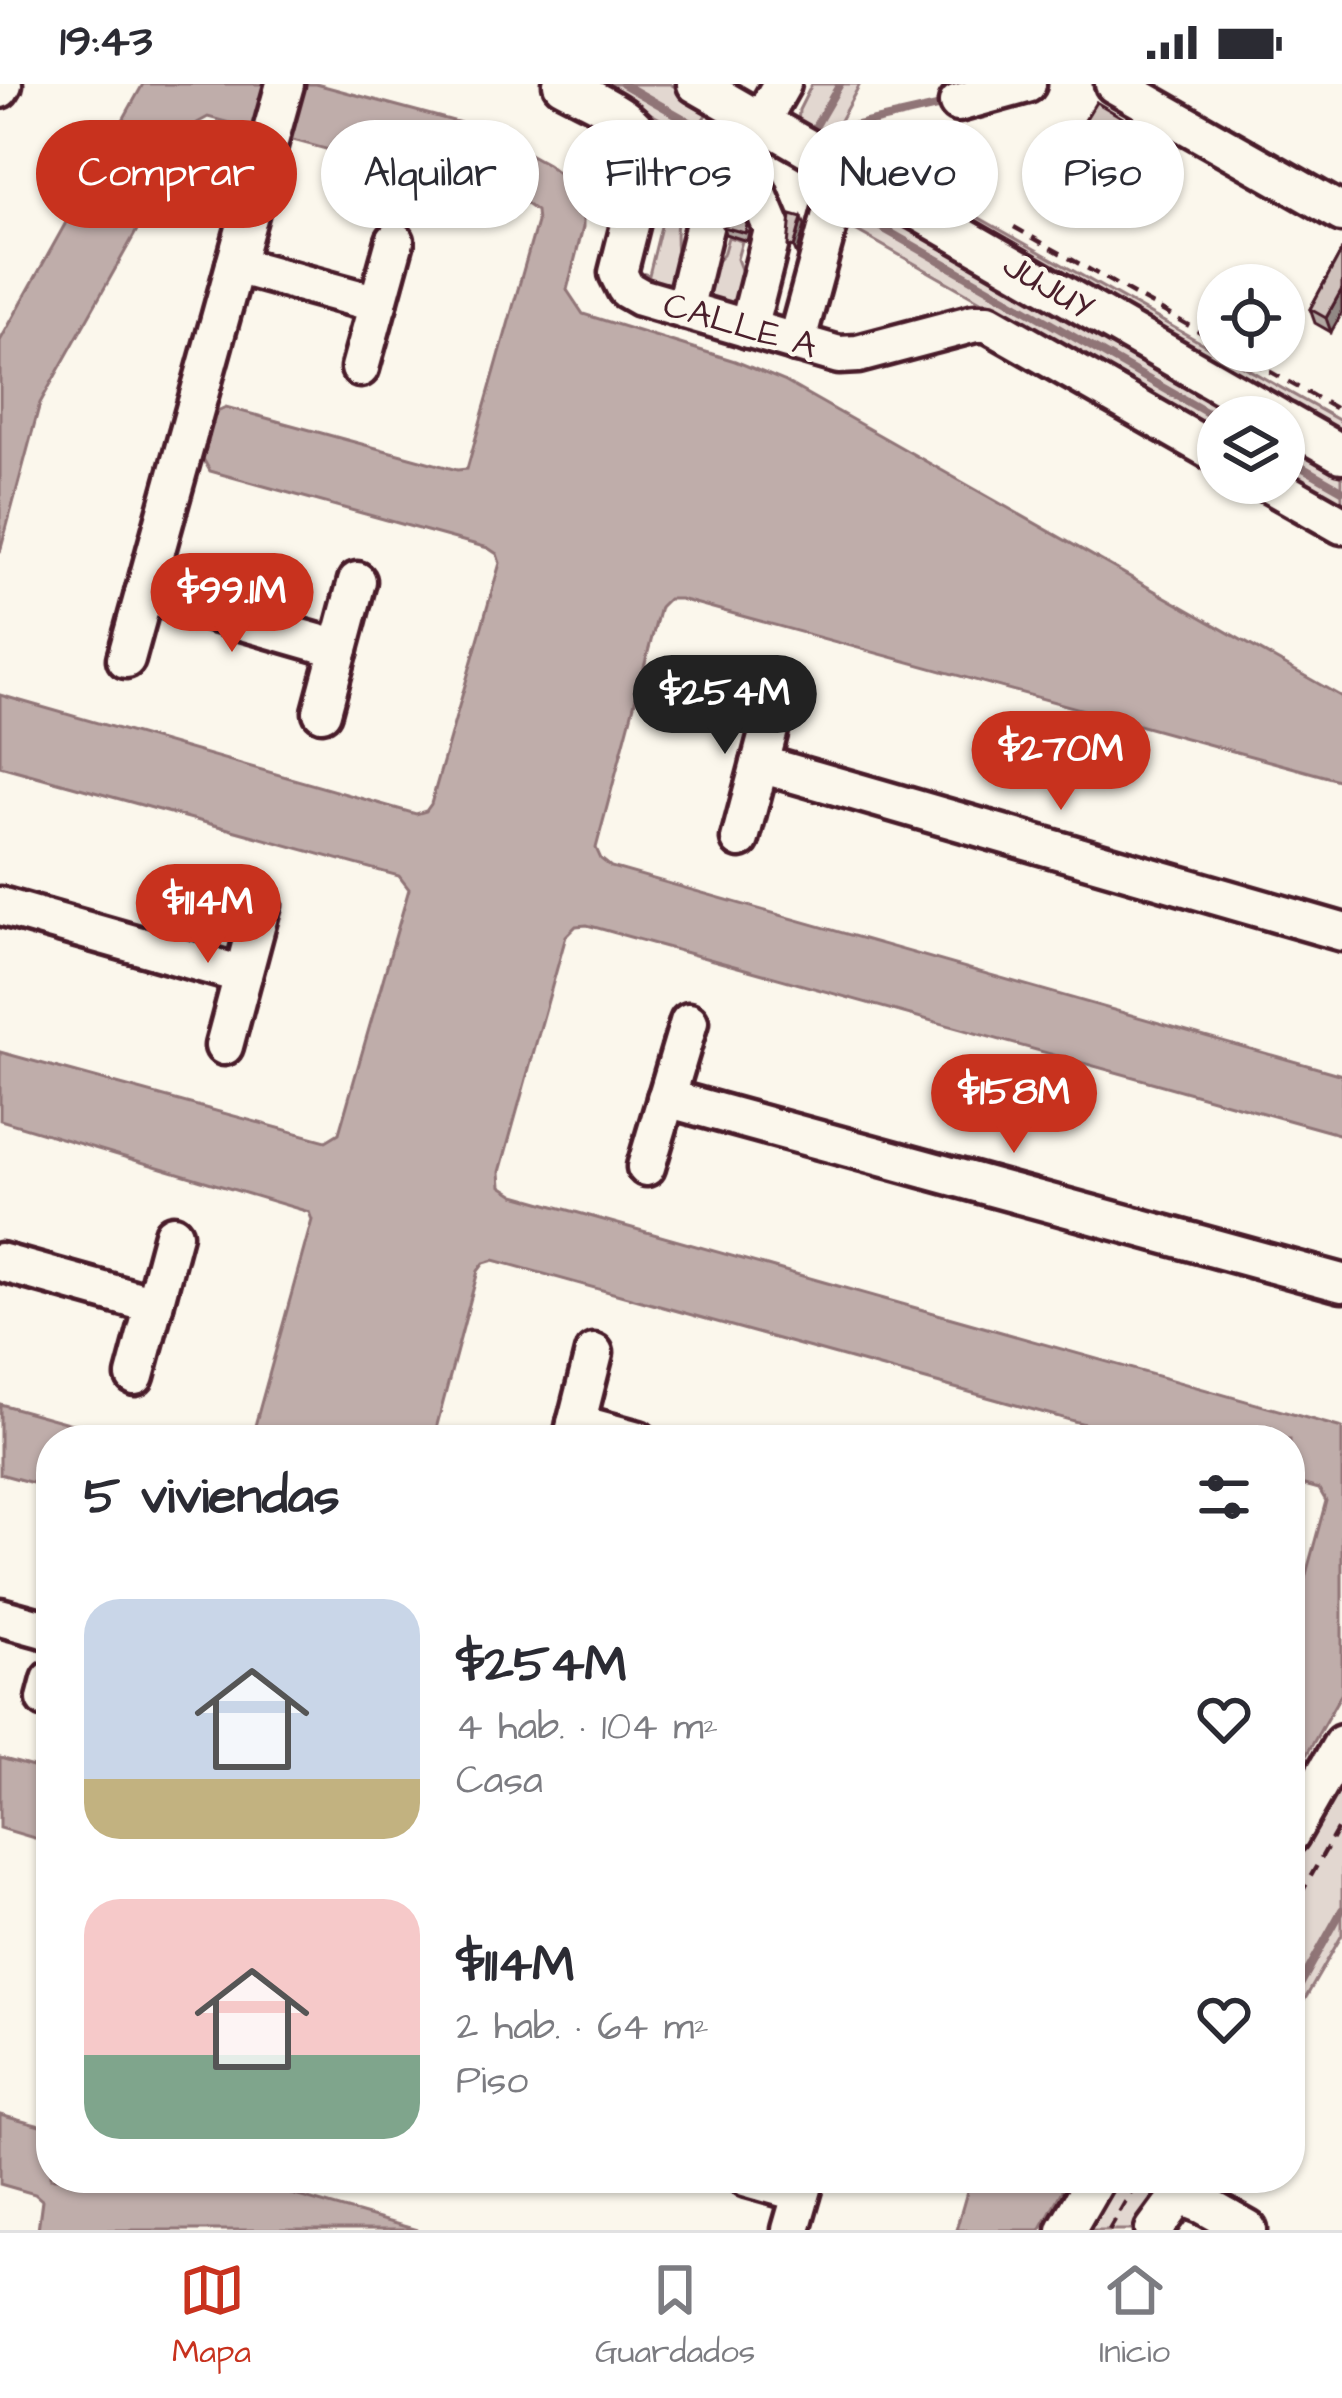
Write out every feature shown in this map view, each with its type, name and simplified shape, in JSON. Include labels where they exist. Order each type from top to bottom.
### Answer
[{"type":"street","points":[[126,658],[285,84]]},
{"type":"street","name":"CALLE A","points":[[562,84],[634,125],[646,137],[649,154],[618,273],[626,289],[640,297],[838,355],[858,355],[988,323],[1197,442]]},
{"type":"street","name":"JUJUY","points":[[696,84],[758,120]]},
{"type":"street","points":[[761,120],[782,84]]},
{"type":"street","points":[[958,103],[1027,84]]},
{"type":"street","points":[[1114,84],[1342,212]]},
{"type":"street","points":[[1166,84],[1185,114],[1212,139]]},
{"type":"street","points":[[684,310],[704,228]]},
{"type":"street","points":[[748,328],[772,228]]},
{"type":"street","points":[[796,343],[827,228]]},
{"type":"street","name":"JUJUY","points":[[945,228],[1240,396]]},
{"type":"street","points":[[360,368],[395,242]]},
{"type":"street","points":[[235,266],[378,304]]},
{"type":"street","name":"JUJUY","points":[[1305,433],[1342,454]]},
{"type":"street","points":[[1305,504],[1342,525]]},
{"type":"street","points":[[322,712],[357,580]]},
{"type":"street","points":[[144,592],[339,649]]},
{"type":"street","points":[[740,839],[779,692]]},
{"type":"street","points":[[760,764],[1342,932]]},
{"type":"street","points":[[224,1046],[262,904]]},
{"type":"street","points":[[0,906],[243,975]]},
{"type":"street","points":[[646,1167],[689,1022]]},
{"type":"street","points":[[667,1098],[1342,1283]]},
{"type":"street","points":[[135,1376],[173,1234]]},
{"type":"street","points":[[0,1262],[154,1305]]},
{"type":"street","points":[[576,1425],[594,1353]]},
{"type":"street","points":[[0,1617],[36,1627]]},
{"type":"street","points":[[1305,1805],[1342,1744]]},
{"type":"street","points":[[791,2230],[802,2193]]},
{"type":"street","points":[[1066,2230],[1087,2193]]},
{"type":"street","points":[[1154,2230],[1176,2200],[1189,2199],[1248,2230]]},
{"type":"path","points":[[1014,227],[1197,330]]},
{"type":"path","points":[[1271,372],[1342,412]]},
{"type":"path","points":[[1305,1886],[1342,1821]]},
{"type":"path","points":[[1109,2230],[1130,2193]]},
{"type":"shaded area","points":[[143,84],[316,84],[450,120],[321,120],[321,148],[297,141],[297,120],[123,120]]},
{"type":"shaded area","points":[[598,84],[670,84],[705,104],[703,120],[662,120]]},
{"type":"shaded area","points":[[812,84],[860,84],[840,120],[798,120]]},
{"type":"shaded area","points":[[539,160],[563,177],[563,228],[583,228],[567,290],[583,314],[784,381],[1342,697],[1342,781],[668,599],[660,607],[596,848],[611,867],[1342,1075],[1342,1135],[587,925],[576,926],[566,936],[500,1172],[501,1186],[515,1195],[1342,1428],[1342,1692],[1305,1757],[1305,1578],[1326,1501],[1319,1489],[1305,1485],[1305,1425],[1088,1425],[494,1260],[478,1271],[437,1425],[255,1425],[312,1220],[309,1212],[0,1120],[0,1052],[326,1141],[339,1133],[409,889],[399,876],[0,766],[0,695],[416,814],[426,811],[500,563],[497,554],[210,471],[202,457],[215,412],[226,407],[467,469],[539,228]]},
{"type":"shaded area","points":[[63,228],[138,228],[40,403],[0,552],[0,341]]},
{"type":"shaded area","points":[[661,228],[677,228],[673,290],[639,285],[632,271],[649,275]]},
{"type":"shaded area","points":[[852,228],[910,228],[1203,396],[1197,396],[1197,424]]},
{"type":"shaded area","points":[[973,228],[997,228],[1197,340],[1197,357]]},
{"type":"shaded area","points":[[728,237],[742,241],[737,259],[745,280],[739,307],[701,301],[702,276],[723,255]]},
{"type":"shaded area","points":[[1222,372],[1253,372],[1296,396],[1264,396]]},
{"type":"shaded area","points":[[1305,401],[1342,422],[1342,441],[1305,420]]},
{"type":"shaded area","points":[[1305,454],[1342,475],[1342,507],[1305,486]]},
{"type":"shaded area","points":[[0,1404],[75,1425],[36,1425],[36,1484],[0,1474]]},
{"type":"shaded area","points":[[0,1758],[36,1768],[36,1839],[0,1828]]},
{"type":"shaded area","points":[[1342,1783],[1342,1935],[1305,1999],[1305,1848]]},
{"type":"shaded area","points":[[0,2115],[36,2125],[36,2193],[288,2193],[417,2230],[38,2230],[42,2200],[0,2184]]},
{"type":"shaded area","points":[[967,2193],[1061,2193],[1040,2230],[956,2230]]},
{"type":"shaded area","points":[[1109,2193],[1192,2193],[1148,2230],[1088,2230]]},
{"type":"building","points":[[1096,102],[1126,120],[1085,120]]},
{"type":"building","points":[[791,215],[798,217],[799,228],[794,248],[788,246]]},
{"type":"building","points":[[1342,250],[1342,289],[1326,318],[1310,309]]},
{"type":"waterway","points":[[623,84],[686,120]]},
{"type":"waterway","points":[[819,120],[840,84]]},
{"type":"waterway","points":[[879,120],[950,104]]},
{"type":"waterway","points":[[882,228],[1197,407]]},
{"type":"waterway","points":[[1305,469],[1342,490]]},
{"type":"waterway","points":[[1305,1976],[1342,1910]]}]
